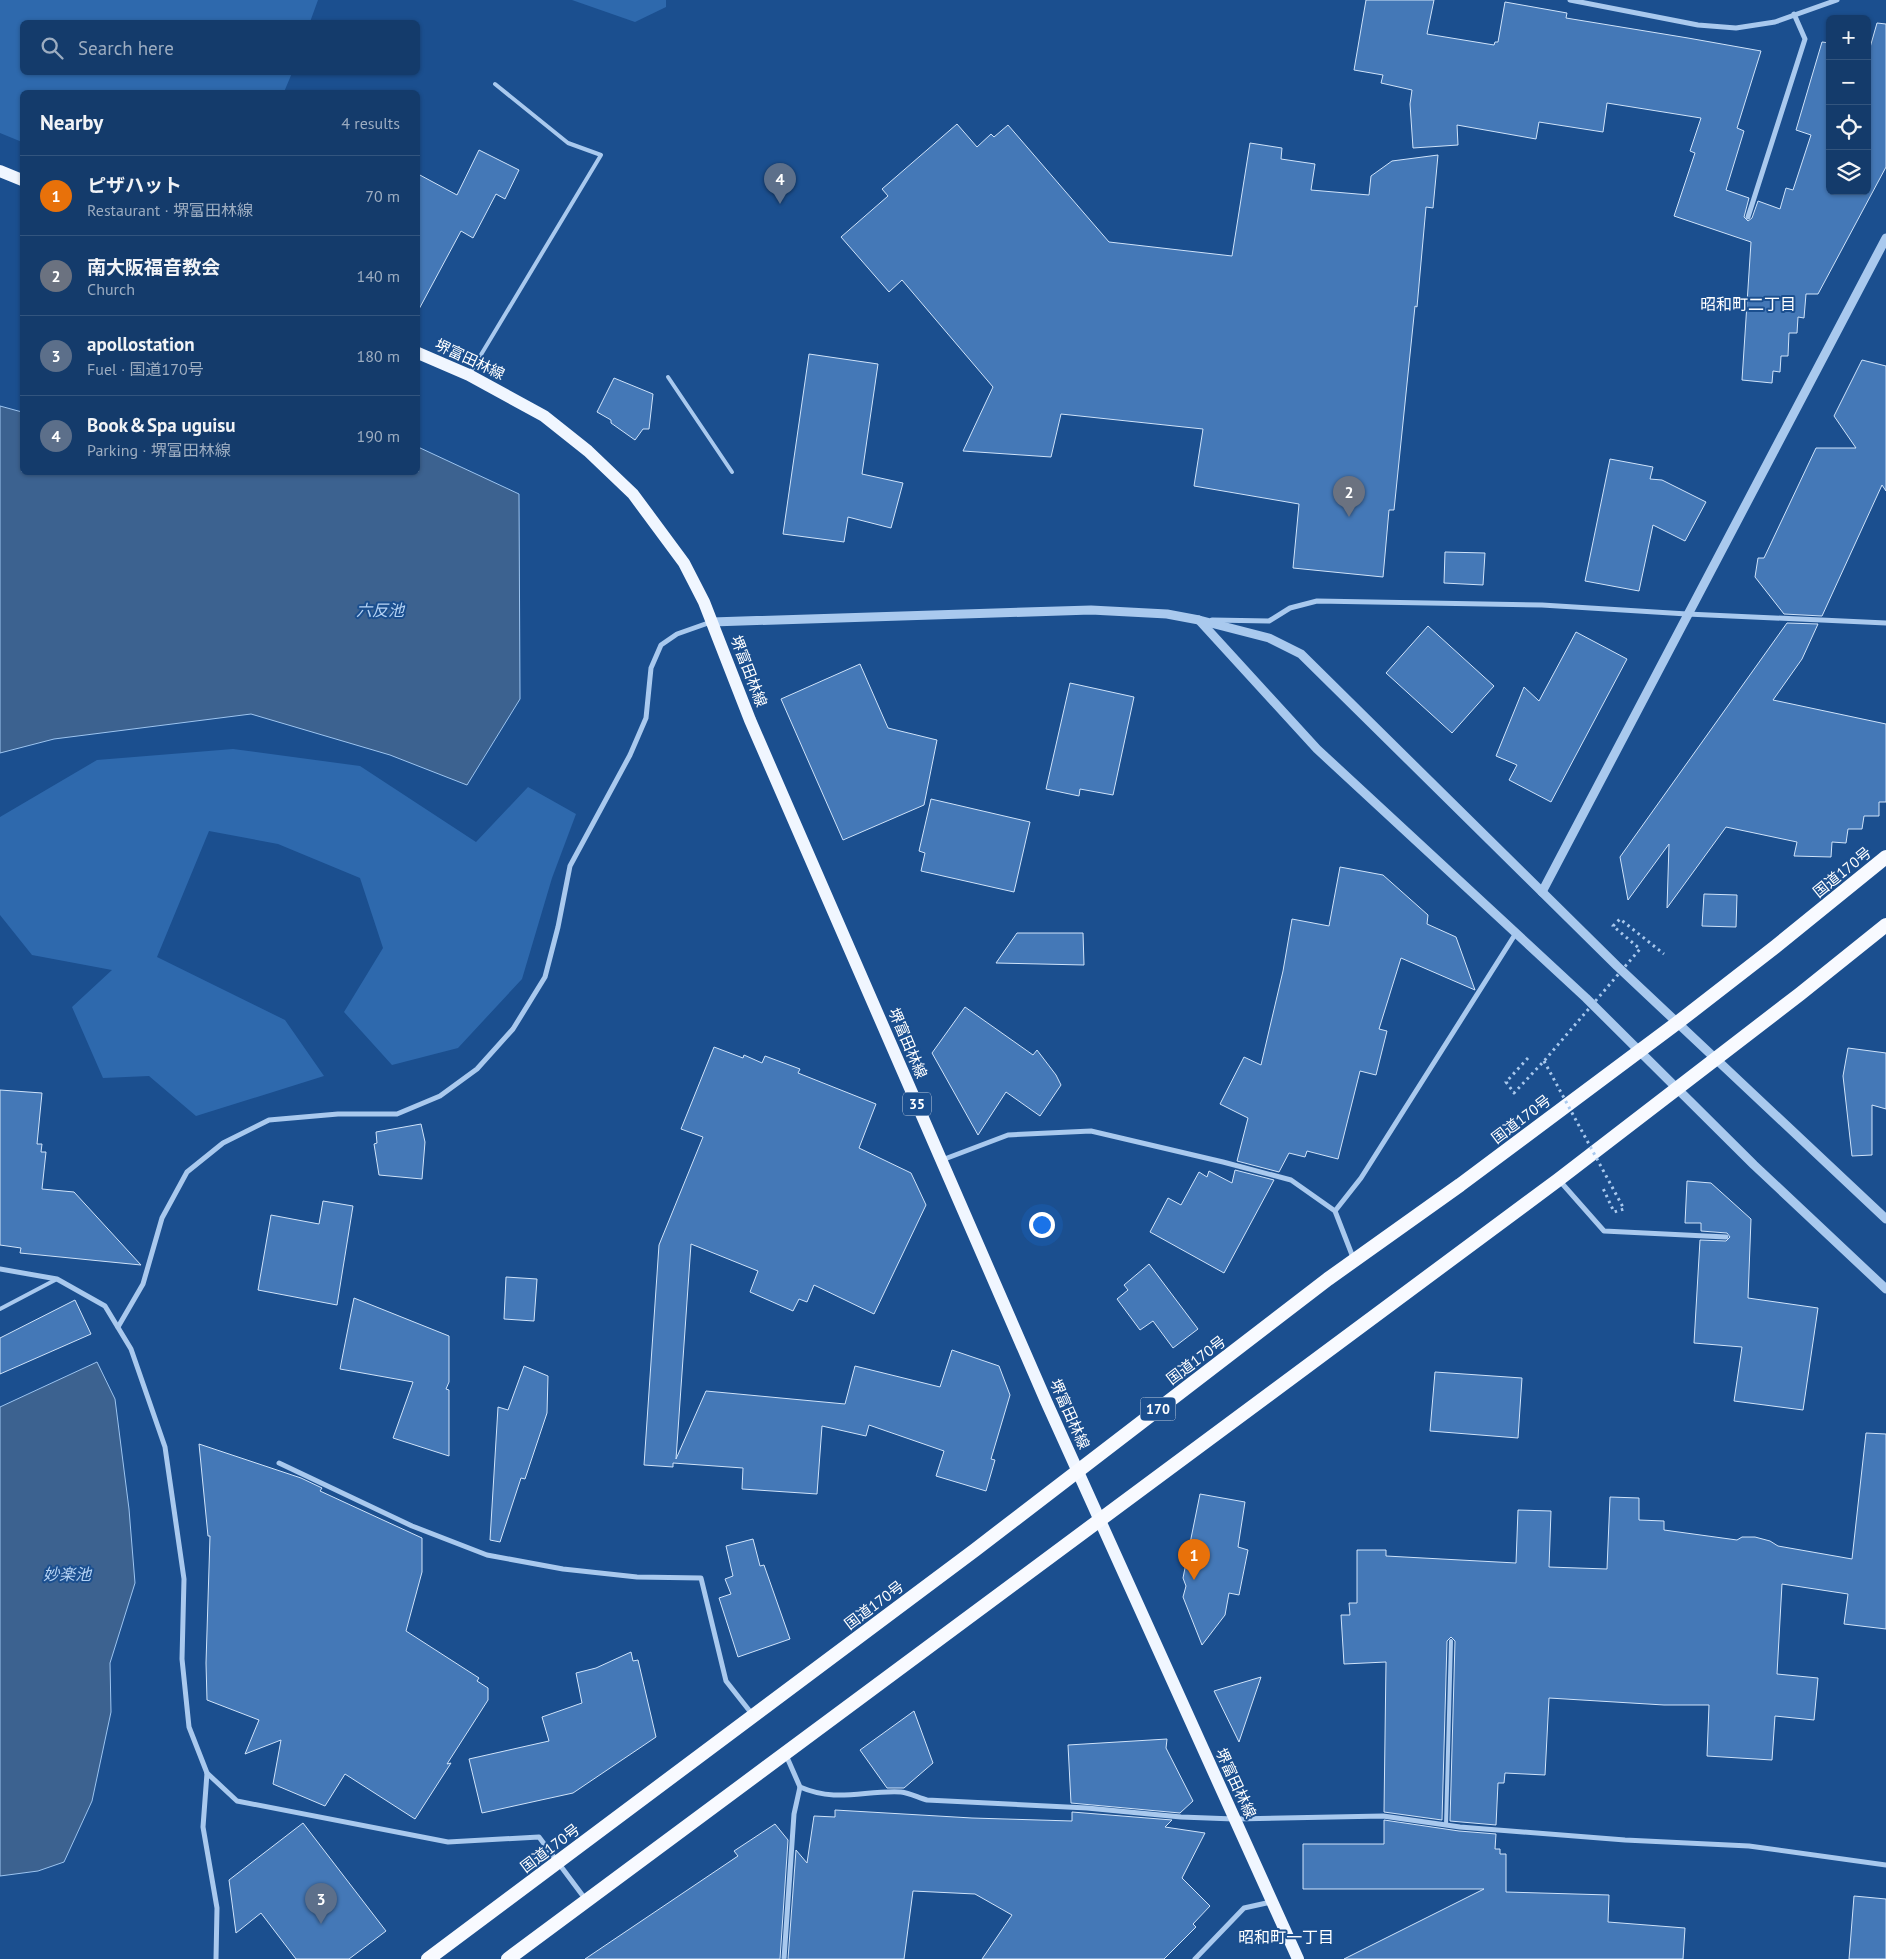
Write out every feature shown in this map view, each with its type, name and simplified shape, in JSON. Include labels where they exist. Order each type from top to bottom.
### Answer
[{"type":"highway","name":"国道170号","points":[[428,1959],[975,1550],[1354,1261],[1460,1185],[1677,1023],[1775,948],[1886,857]]},
{"type":"highway","points":[[508,1959],[1558,1180],[1800,994],[1886,925]]},
{"type":"main road","points":[[0,171],[20,179]]},
{"type":"main road","name":"堺富田林線","points":[[420,353],[469,375],[544,416],[588,451],[633,494],[684,563],[704,602],[750,720],[1077,1471],[1298,1959]]},
{"type":"street","points":[[1570,0],[1698,25],[1736,28],[1776,22],[1837,0]]},
{"type":"street","points":[[1748,217],[1804,40],[1794,14]]},
{"type":"street","points":[[1542,892],[1886,238]]},
{"type":"street","points":[[1199,620],[1269,621],[1290,608],[1317,601],[1542,605],[1886,623]]},
{"type":"street","points":[[118,1327],[143,1284],[162,1218],[188,1172],[223,1143],[269,1120],[338,1114],[397,1114],[440,1096],[477,1069],[513,1029],[545,977],[558,927],[570,866],[630,755],[646,718],[651,668],[661,645],[677,634],[712,622],[1091,610],[1168,614],[1269,638],[1300,654],[1677,1023],[1886,1219]]},
{"type":"street","points":[[1199,620],[1317,749],[1516,933],[1761,1172],[1886,1289]]},
{"type":"street","points":[[1335,1211],[1361,1178],[1516,933]]},
{"type":"street","points":[[941,1160],[1008,1135],[1091,1131],[1222,1162],[1291,1180],[1335,1211],[1354,1261]]},
{"type":"street","points":[[1558,1180],[1604,1231],[1726,1237]]},
{"type":"street","points":[[0,1268],[57,1279],[105,1306],[131,1349],[164,1447],[184,1578],[182,1658],[190,1728],[207,1773],[203,1827],[216,1908],[216,1959]]},
{"type":"street","points":[[279,1463],[412,1526],[487,1554],[562,1569],[637,1577],[701,1578],[726,1681],[753,1716]]},
{"type":"street","points":[[784,1959],[794,1814],[800,1787],[785,1753]]},
{"type":"street","points":[[207,1773],[237,1801],[448,1842],[539,1837],[586,1900]]},
{"type":"street","points":[[800,1787],[812,1792],[841,1796],[902,1792],[928,1800],[1088,1808],[1181,1817],[1234,1819],[1383,1816],[1446,1825],[1625,1840],[1749,1846],[1886,1866]]},
{"type":"street","points":[[1195,1959],[1244,1908],[1271,1902]]},
{"type":"lane","points":[[469,375],[601,155],[568,143],[495,84]]},
{"type":"lane","points":[[668,377],[732,472]]},
{"type":"lane","points":[[0,1309],[57,1279]]},
{"type":"lane","points":[[1446,1825],[1451,1641]]},
{"type":"path","points":[[1528,1058],[1506,1082],[1514,1093],[1544,1061],[1640,949],[1613,926],[1620,918],[1664,954]]},
{"type":"path","points":[[1544,1061],[1624,1208],[1614,1212],[1602,1186]]},
{"type":"shaded area","points":[[0,0],[318,0],[311,20],[20,20],[20,75],[291,75],[285,90],[20,90],[20,141],[0,133]]},
{"type":"shaded area","points":[[572,0],[666,0],[666,7],[635,22]]},
{"type":"shaded area","points":[[233,749],[360,766],[476,842],[528,787],[576,814],[552,878],[522,979],[458,1048],[392,1065],[344,1012],[383,948],[360,878],[278,844],[209,831],[157,957],[285,1020],[324,1076],[196,1116],[149,1076],[103,1078],[72,1007],[112,970],[32,955],[0,915],[0,817],[97,760]]},
{"type":"water","name":"六反池","points":[[0,406],[20,411],[20,475],[420,475],[420,448],[519,494],[520,699],[467,785],[390,755],[251,714],[54,739],[0,753]]},
{"type":"water","name":"妙楽池","points":[[97,1362],[115,1399],[129,1509],[135,1583],[110,1663],[111,1712],[92,1801],[64,1862],[38,1871],[0,1876],[0,1407]]},
{"type":"building","points":[[1366,0],[1434,0],[1427,34],[1494,45],[1495,42],[1498,42],[1505,2],[1567,13],[1566,18],[1761,51],[1737,128],[1744,131],[1726,190],[1749,198],[1744,217],[1748,221],[1752,218],[1758,201],[1780,209],[1786,188],[1793,190],[1811,135],[1796,130],[1822,42],[1826,42],[1826,195],[1871,195],[1871,44],[1877,23],[1886,24],[1886,167],[1818,294],[1806,294],[1804,318],[1798,317],[1797,333],[1789,333],[1788,356],[1781,356],[1780,372],[1773,371],[1772,383],[1742,380],[1751,242],[1674,216],[1695,153],[1690,151],[1701,118],[1607,103],[1603,132],[1539,122],[1536,139],[1457,125],[1458,145],[1413,148],[1410,104],[1412,90],[1381,83],[1383,75],[1354,70]]},
{"type":"building","points":[[957,124],[977,147],[991,134],[994,137],[1008,125],[1109,242],[1232,256],[1250,143],[1282,148],[1281,159],[1315,164],[1311,190],[1369,195],[1371,176],[1392,161],[1438,155],[1433,208],[1426,207],[1417,307],[1415,306],[1394,510],[1389,510],[1383,577],[1293,568],[1299,504],[1194,486],[1203,429],[1061,414],[1051,457],[963,451],[993,387],[902,280],[889,292],[841,237],[888,196],[882,189]]},
{"type":"building","points":[[479,150],[519,170],[505,199],[496,194],[473,238],[461,231],[420,307],[420,175],[457,195]]},
{"type":"building","points":[[809,354],[878,364],[862,474],[903,483],[891,528],[848,517],[844,542],[783,534]]},
{"type":"building","points":[[1862,360],[1886,366],[1886,491],[1882,485],[1822,616],[1784,614],[1755,577],[1758,558],[1764,558],[1816,448],[1856,448],[1834,416]]},
{"type":"building","points":[[614,378],[653,394],[649,429],[643,429],[635,440],[611,423],[611,420],[597,412]]},
{"type":"building","points":[[1610,459],[1653,467],[1650,479],[1662,480],[1706,502],[1685,541],[1653,525],[1639,591],[1585,581]]},
{"type":"building","points":[[1445,552],[1485,553],[1483,585],[1444,583]]},
{"type":"building","points":[[1787,623],[1818,624],[1802,659],[1773,700],[1886,724],[1886,802],[1879,802],[1879,816],[1864,816],[1862,829],[1848,829],[1846,843],[1832,842],[1831,857],[1794,856],[1797,842],[1726,827],[1667,908],[1669,844],[1628,900],[1620,857]]},
{"type":"building","points":[[1428,626],[1494,686],[1452,733],[1386,673]]},
{"type":"building","points":[[1576,632],[1627,659],[1551,802],[1509,780],[1517,765],[1496,756],[1524,687],[1539,701]]},
{"type":"building","points":[[860,664],[888,728],[937,740],[924,805],[843,840],[781,699]]},
{"type":"building","points":[[1070,683],[1134,697],[1113,795],[1080,789],[1079,796],[1046,789]]},
{"type":"building","points":[[931,799],[1030,822],[1014,892],[921,871],[925,853],[919,851]]},
{"type":"building","points":[[1340,867],[1383,875],[1428,915],[1427,924],[1456,937],[1475,990],[1401,958],[1379,1029],[1387,1031],[1376,1075],[1360,1071],[1338,1159],[1307,1151],[1305,1157],[1289,1153],[1279,1172],[1237,1161],[1248,1118],[1220,1104],[1244,1057],[1261,1065],[1283,971],[1292,919],[1329,926]]},
{"type":"building","points":[[1704,894],[1737,895],[1736,927],[1702,926]]},
{"type":"building","points":[[1017,933],[1083,933],[1084,965],[996,963]]},
{"type":"building","points":[[965,1007],[1033,1055],[1037,1050],[1056,1075],[1061,1085],[1040,1116],[1006,1092],[978,1135],[932,1053]]},
{"type":"building","points":[[714,1047],[743,1058],[744,1055],[762,1063],[765,1056],[800,1069],[798,1073],[876,1104],[859,1148],[911,1173],[926,1205],[874,1314],[814,1285],[807,1302],[799,1299],[793,1311],[750,1292],[758,1271],[691,1244],[676,1459],[706,1391],[845,1404],[855,1366],[940,1387],[952,1350],[999,1366],[1010,1395],[991,1459],[995,1460],[986,1491],[936,1476],[944,1451],[869,1425],[866,1436],[822,1426],[817,1494],[742,1489],[743,1468],[673,1463],[673,1467],[644,1465],[659,1245],[703,1137],[681,1129]]},
{"type":"building","points":[[1848,1048],[1886,1053],[1886,1109],[1872,1105],[1872,1155],[1852,1156],[1843,1076]]},
{"type":"building","points":[[0,1090],[42,1093],[37,1144],[42,1144],[41,1152],[46,1152],[42,1189],[74,1192],[141,1265],[20,1253],[21,1248],[0,1245]]},
{"type":"building","points":[[421,1124],[425,1142],[422,1179],[379,1175],[374,1144],[377,1143],[376,1132]]},
{"type":"building","points":[[1235,1170],[1274,1180],[1224,1273],[1150,1232],[1168,1198],[1181,1205],[1199,1172],[1207,1177],[1209,1171],[1232,1183]]},
{"type":"building","points":[[1687,1181],[1711,1183],[1751,1219],[1748,1298],[1818,1308],[1803,1410],[1734,1401],[1742,1347],[1694,1343],[1700,1240],[1726,1241],[1730,1237],[1727,1233],[1701,1231],[1701,1223],[1685,1223]]},
{"type":"building","points":[[323,1201],[353,1206],[337,1305],[258,1290],[271,1215],[319,1224]]},
{"type":"building","points":[[1149,1264],[1198,1329],[1173,1348],[1153,1321],[1140,1330],[1117,1299],[1128,1290],[1124,1285]]},
{"type":"building","points":[[506,1277],[537,1279],[534,1321],[504,1319]]},
{"type":"building","points":[[354,1298],[449,1336],[449,1382],[446,1389],[449,1390],[449,1456],[393,1438],[413,1382],[340,1369]]},
{"type":"building","points":[[75,1300],[91,1334],[0,1374],[0,1338]]},
{"type":"building","points":[[524,1366],[548,1376],[547,1413],[525,1479],[521,1478],[500,1542],[490,1540],[498,1407],[508,1410]]},
{"type":"building","points":[[1435,1372],[1522,1378],[1518,1438],[1430,1431]]},
{"type":"building","points":[[1866,1433],[1886,1434],[1886,1629],[1844,1624],[1848,1594],[1782,1584],[1777,1674],[1818,1678],[1814,1720],[1775,1716],[1772,1760],[1707,1756],[1709,1705],[1664,1705],[1549,1698],[1545,1775],[1505,1773],[1504,1783],[1498,1783],[1496,1825],[1450,1821],[1455,1641],[1451,1637],[1447,1641],[1442,1820],[1384,1812],[1386,1662],[1344,1664],[1341,1615],[1350,1615],[1349,1603],[1357,1603],[1357,1550],[1386,1550],[1386,1556],[1516,1563],[1518,1510],[1551,1511],[1549,1567],[1607,1569],[1610,1497],[1639,1498],[1639,1520],[1664,1521],[1664,1530],[1737,1540],[1742,1537],[1755,1537],[1770,1541],[1778,1546],[1852,1559]]},
{"type":"building","points":[[199,1444],[301,1478],[322,1488],[320,1491],[422,1538],[422,1572],[406,1631],[479,1678],[477,1681],[488,1688],[488,1700],[415,1819],[345,1774],[325,1806],[273,1784],[281,1740],[245,1754],[259,1720],[207,1700],[206,1663],[210,1536],[208,1536]]},
{"type":"building","points":[[1200,1494],[1245,1502],[1238,1547],[1248,1550],[1239,1595],[1229,1593],[1225,1615],[1202,1645],[1183,1597],[1186,1586],[1183,1578]]},
{"type":"building","points":[[753,1539],[760,1566],[764,1565],[790,1639],[738,1657],[719,1598],[731,1594],[725,1579],[733,1576],[726,1546]]},
{"type":"building","points":[[631,1652],[633,1661],[638,1660],[656,1737],[573,1793],[482,1813],[469,1759],[549,1741],[542,1717],[582,1703],[576,1673],[596,1668]]},
{"type":"building","points":[[1261,1677],[1239,1742],[1214,1691]]},
{"type":"building","points":[[914,1711],[933,1763],[904,1788],[887,1788],[860,1750]]},
{"type":"building","points":[[1167,1739],[1166,1748],[1193,1801],[1180,1813],[1071,1803],[1068,1745]]},
{"type":"building","points":[[835,1810],[972,1818],[1072,1821],[1072,1812],[1172,1820],[1165,1827],[1205,1833],[1182,1878],[1210,1906],[1193,1924],[1196,1927],[1164,1959],[982,1959],[1012,1915],[975,1894],[913,1891],[904,1959],[788,1959],[796,1850],[807,1863],[814,1816],[835,1817]]},
{"type":"building","points":[[1384,1820],[1459,1831],[1496,1834],[1495,1849],[1500,1849],[1500,1854],[1506,1854],[1506,1892],[1609,1895],[1608,1922],[1685,1928],[1683,1959],[1344,1959],[1484,1889],[1303,1889],[1303,1844],[1384,1844]]},
{"type":"building","points":[[303,1823],[386,1931],[349,1959],[296,1959],[261,1913],[236,1933],[229,1880]]},
{"type":"building","points":[[775,1824],[788,1840],[780,1959],[585,1959],[738,1856],[734,1851]]},
{"type":"building","points":[[1854,1896],[1886,1899],[1886,1959],[1849,1959]]},
{"type":"place","name":"Book＆Spa uguisu","points":[[780,204]]},
{"type":"place","name":"南大阪福音教会","points":[[1349,517]]},
{"type":"place","name":"ピザハット","points":[[1194,1580]]},
{"type":"place","name":"apollostation","points":[[321,1924]]},
{"type":"district","name":"昭和町二丁目","points":[[1748,304]]},
{"type":"district","name":"昭和町一丁目","points":[[1286,1937]]}]
